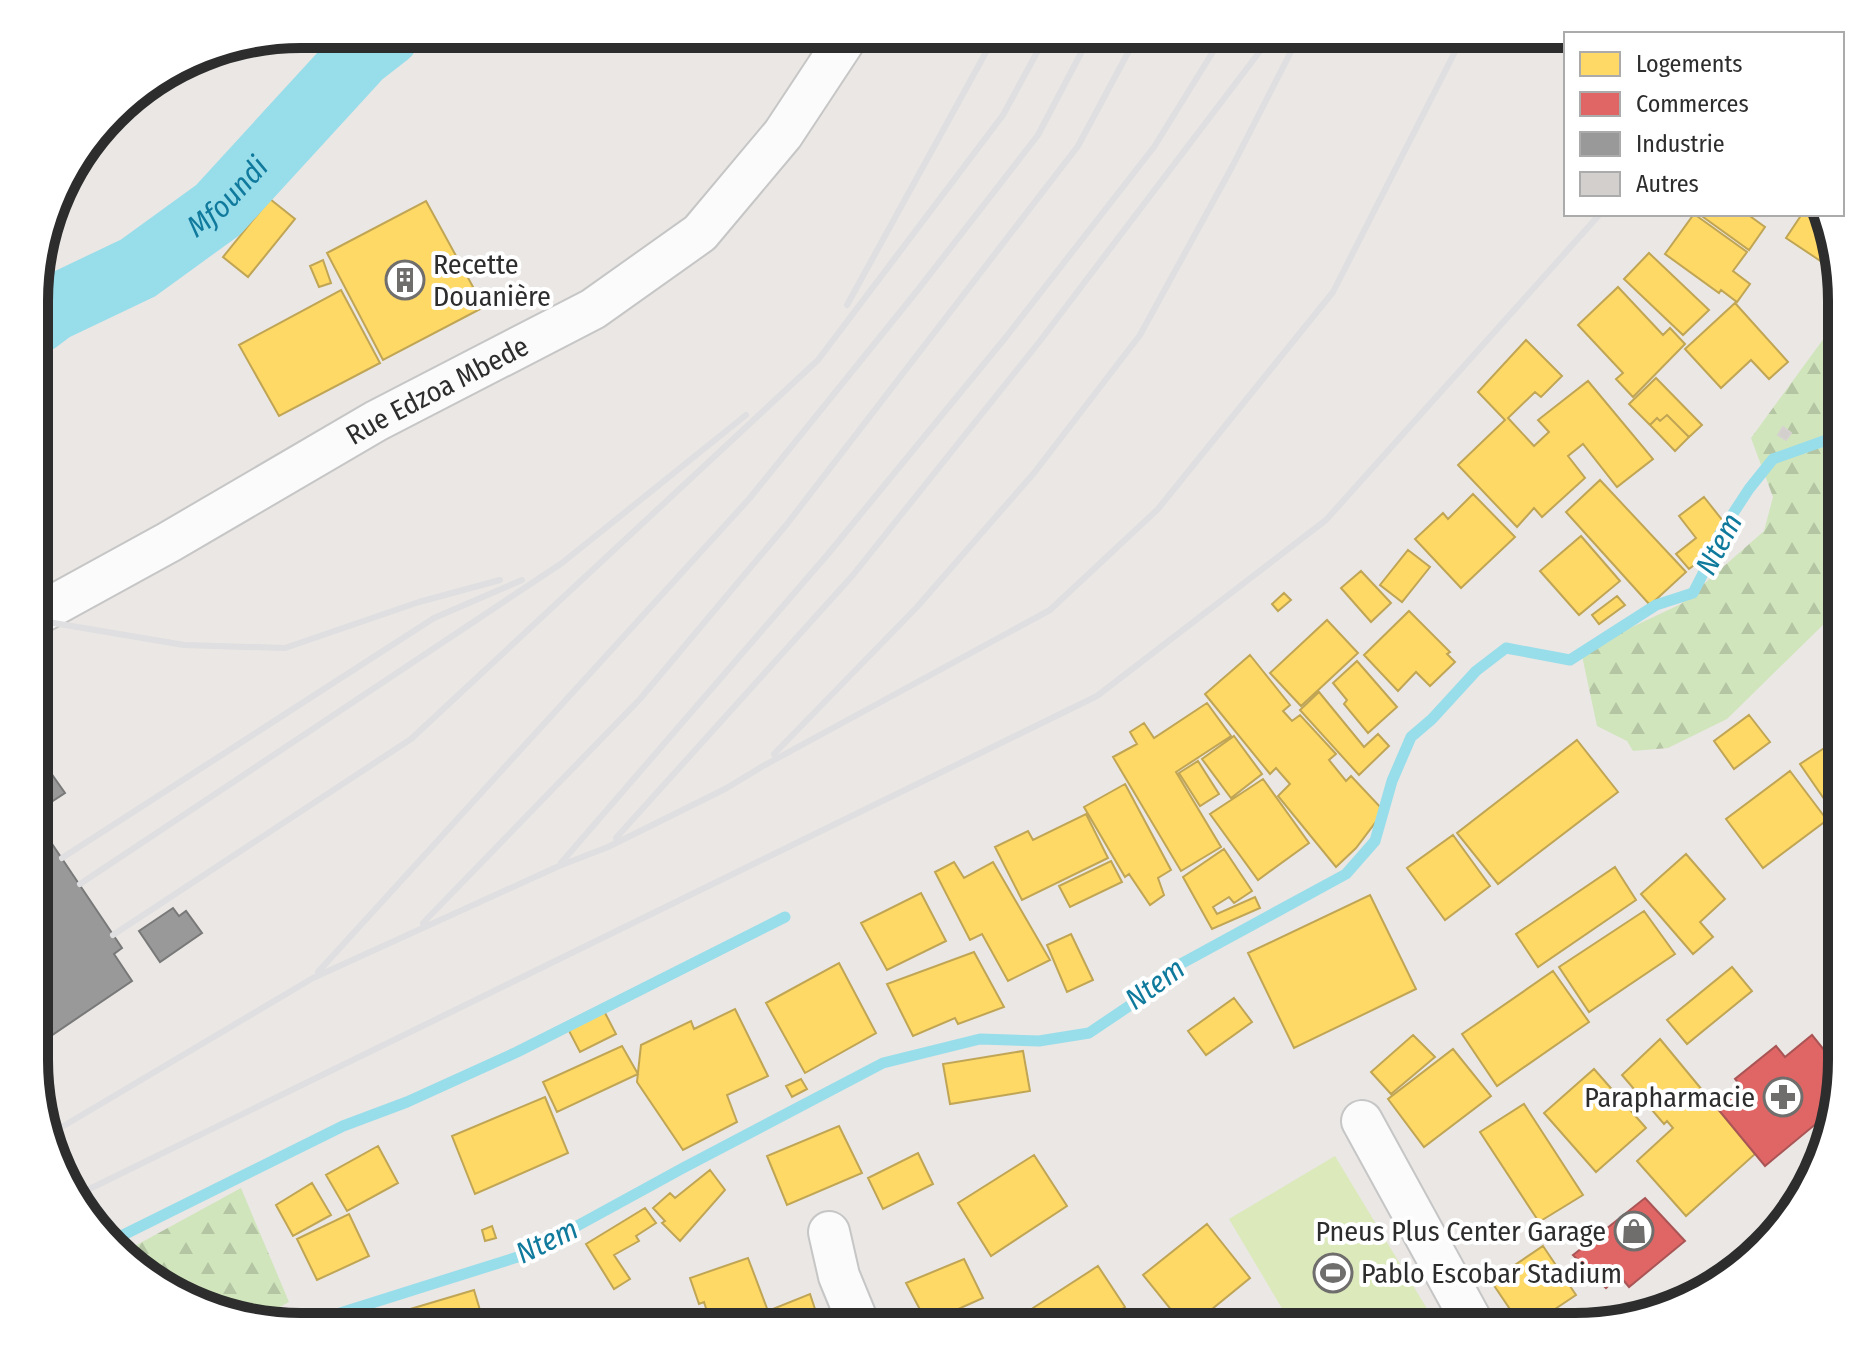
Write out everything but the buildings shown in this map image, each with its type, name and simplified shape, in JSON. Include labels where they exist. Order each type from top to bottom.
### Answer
[{"type":"street","name":"Rue Edzoa Mbede","points":[[48,608],[376,421],[519,349],[605,301],[700,233],[783,134],[839,49]]},
{"type":"street","points":[[1362,1121],[1467,1313]]},
{"type":"street","points":[[829,1232],[839,1276],[854,1312]]},
{"type":"green space","points":[[1827,334],[1827,622],[1727,719],[1668,748],[1633,751],[1627,741],[1597,726],[1581,651],[1681,604],[1764,531],[1773,497],[1751,438]]},
{"type":"green space","name":"Pablo Escobar Stadium","points":[[1335,1156],[1429,1313],[1285,1313],[1229,1219]]},
{"type":"green space","points":[[241,1188],[289,1302],[273,1311],[220,1300],[174,1279],[132,1248]]},
{"type":"waterway","name":"Mfoundi","points":[[48,312],[138,268],[218,210],[368,49]]},
{"type":"waterway","name":"Ntem","points":[[343,1312],[524,1255],[883,1063],[980,1039],[1039,1041],[1089,1033],[1138,1000],[1177,966],[1346,874],[1375,841],[1392,781],[1411,737],[1476,671],[1506,648],[1570,660],[1656,605],[1693,593],[1719,535],[1773,459],[1827,440]]},
{"type":"waterway","points":[[120,1236],[343,1126],[407,1102],[517,1052],[785,917]]},
{"type":"railway","points":[[847,305],[988,49]]},
{"type":"railway","points":[[113,935],[411,739],[818,360],[1003,115],[1039,49]]},
{"type":"railway","points":[[318,972],[749,499],[1038,135],[1083,49]]},
{"type":"railway","points":[[423,923],[640,699],[787,524],[1078,146],[1130,49]]},
{"type":"railway","points":[[561,863],[828,554],[1006,337],[1154,147],[1215,49]]},
{"type":"railway","points":[[616,838],[853,575],[1040,341],[1262,49]]},
{"type":"railway","points":[[774,754],[917,607],[1034,473],[1140,335],[1292,49]]},
{"type":"railway","points":[[58,1129],[313,978],[559,866],[608,847],[725,789],[1050,610],[1158,509],[1333,292],[1456,49]]},
{"type":"railway","points":[[85,1191],[1097,696],[1326,520],[1598,216]]},
{"type":"railway","points":[[80,884],[562,563],[746,415]]},
{"type":"railway","points":[[48,622],[184,645],[285,648],[419,602],[500,580]]},
{"type":"railway","points":[[62,858],[434,618],[522,580]]},
{"type":"place","name":"Recette Douanière","points":[[405,280]]},
{"type":"place","name":"Parapharmacie","points":[[1783,1097]]},
{"type":"place","name":"Pneus Plus Center Garage","points":[[1634,1231]]},
{"type":"place","name":"Pablo Escobar Stadium","points":[[1333,1273]]}]
